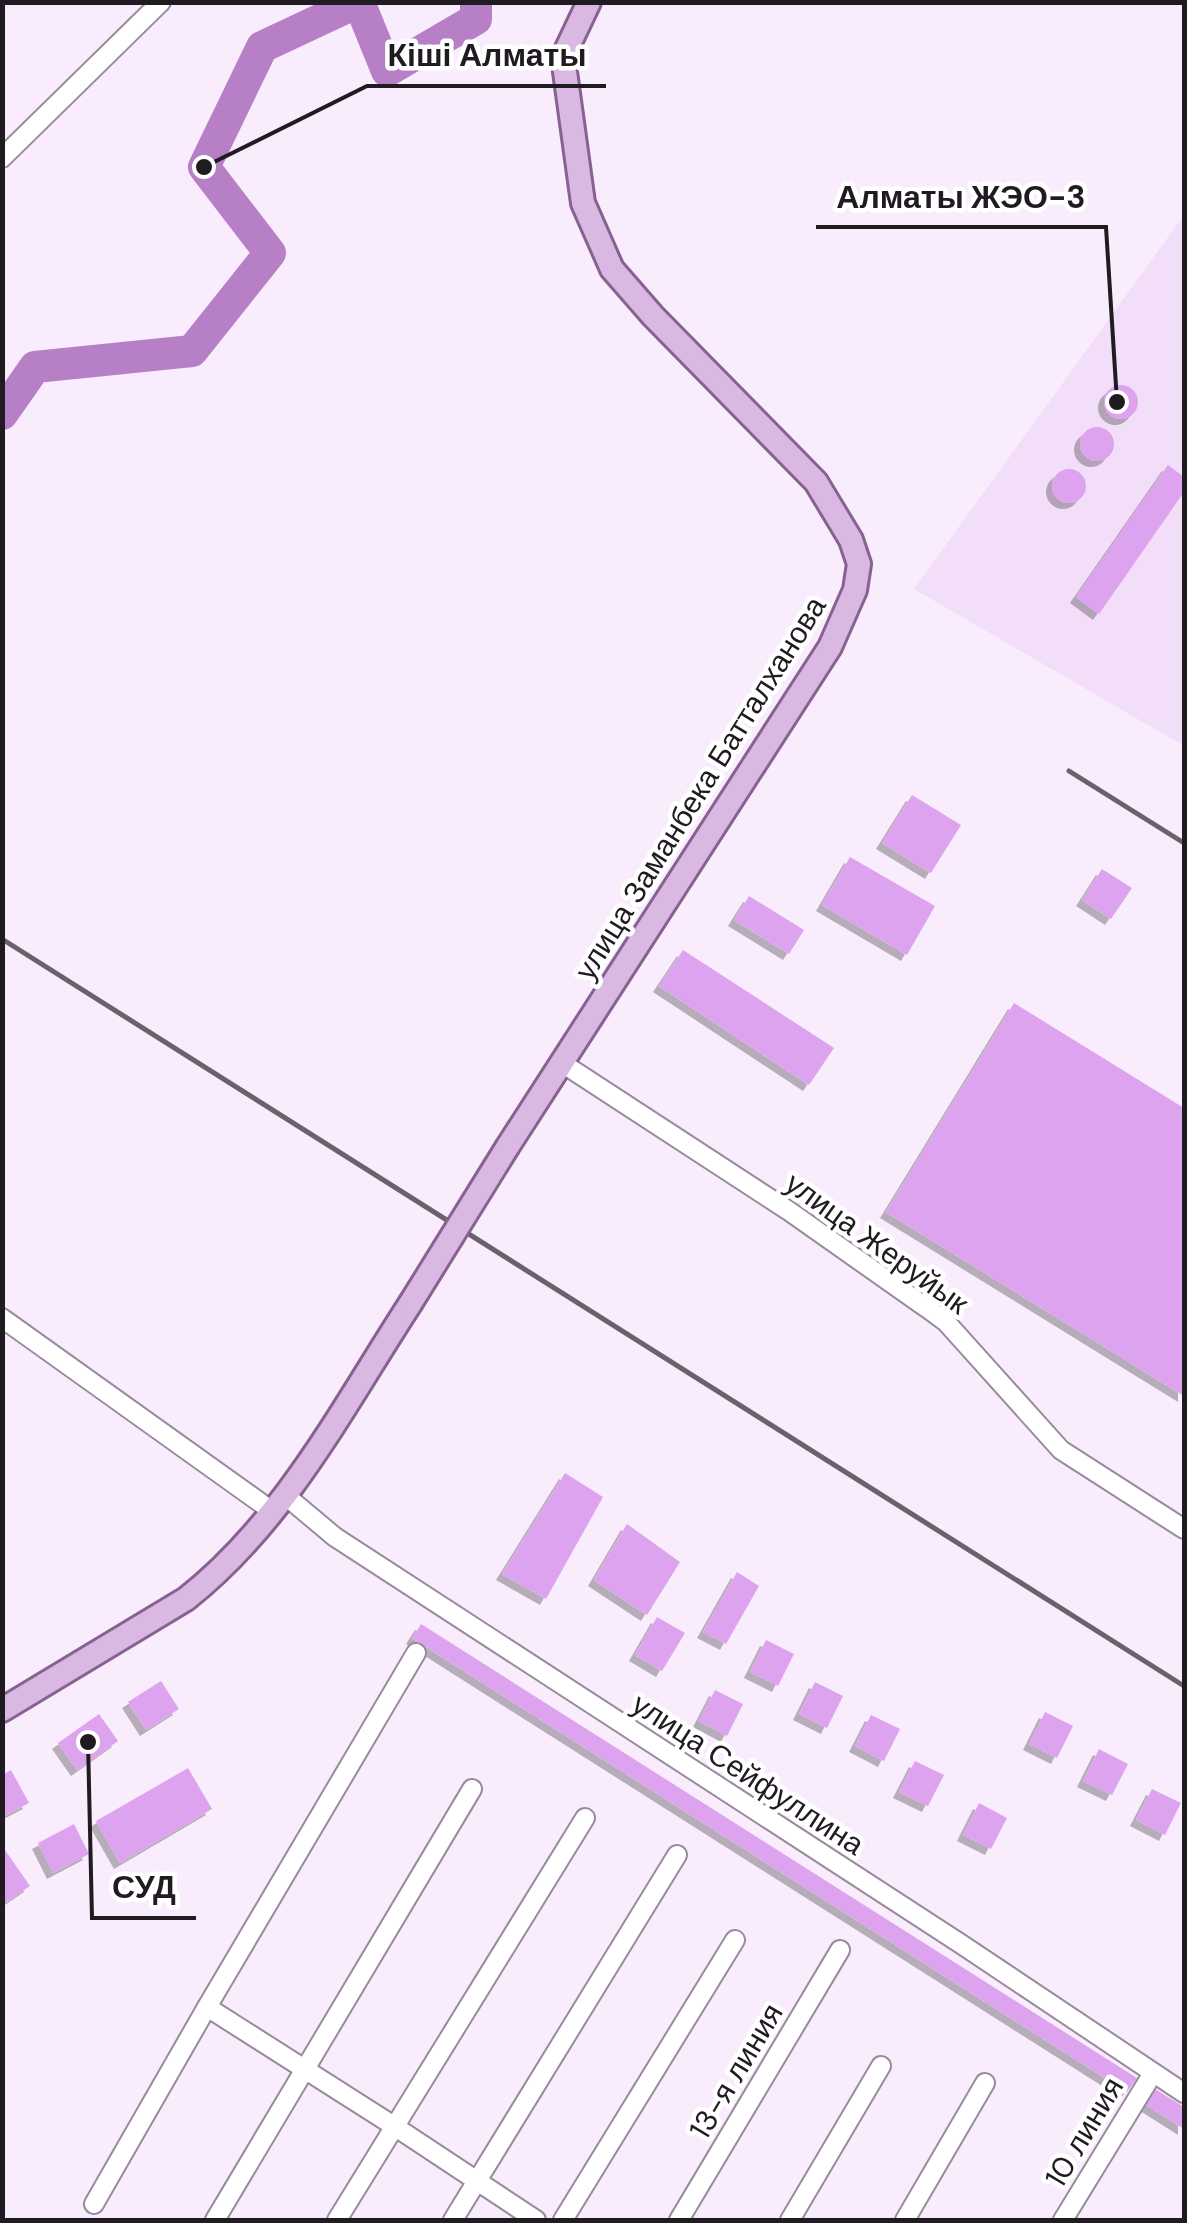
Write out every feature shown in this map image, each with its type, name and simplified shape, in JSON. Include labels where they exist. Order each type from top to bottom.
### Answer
[{"type":"main road","name":"улица Заманбека Батталханова","points":[[279,1504],[830,647],[855,590],[858,564],[851,540],[816,482],[653,316],[612,268],[582,203],[563,56],[589,2]]},
{"type":"main road","points":[[2,1710],[186,1599],[246,1544],[279,1504]]},
{"type":"street","points":[[2,158],[162,2]]},
{"type":"street","name":"улица Жеруйык","points":[[562,1062],[788,1211],[946,1322],[1060,1450],[1184,1529]]},
{"type":"street","name":"улица Сейфуллина","points":[[2,1318],[279,1504],[944,1933],[1184,2093]]},
{"type":"street","points":[[94,2204],[416,1654]]},
{"type":"street","points":[[215,2220],[472,1789]]},
{"type":"street","points":[[337,2220],[584,1818]]},
{"type":"street","points":[[453,2220],[677,1855]]},
{"type":"street","points":[[563,2220],[735,1940]]},
{"type":"street","name":"13-я линия","points":[[679,2220],[840,1950]]},
{"type":"street","points":[[207,2007],[536,2220]]},
{"type":"street","points":[[790,2220],[881,2066]]},
{"type":"street","name":"10 линия","points":[[1063,2220],[1153,2073]]},
{"type":"street","points":[[905,2220],[985,2083]]},
{"type":"shaded area","points":[[1184,215],[1184,746],[914,589]]},
{"type":"building","points":[[1121,385],[1133,390],[1138,402],[1133,414],[1121,419],[1109,414],[1104,402],[1109,390]]},
{"type":"building","points":[[1097,427],[1109,432],[1114,444],[1109,456],[1097,461],[1085,456],[1080,444],[1085,432]]},
{"type":"building","points":[[1168,465],[1184,477],[1184,492],[1099,614],[1076,597]]},
{"type":"building","points":[[1069,469],[1081,474],[1086,486],[1081,498],[1069,503],[1057,498],[1052,486],[1057,474]]},
{"type":"building","points":[[912,795],[961,825],[931,873],[882,843]]},
{"type":"building","points":[[850,857],[935,906],[907,955],[822,905]]},
{"type":"building","points":[[1102,869],[1132,888],[1111,919],[1082,900]]},
{"type":"building","points":[[749,896],[804,930],[789,954],[734,920]]},
{"type":"building","points":[[683,950],[834,1048],[809,1085],[659,986]]},
{"type":"building","points":[[1014,1003],[1184,1108],[1184,1396],[886,1212]]},
{"type":"building","points":[[565,1473],[603,1497],[546,1599],[502,1574]]},
{"type":"building","points":[[627,1524],[680,1562],[647,1615],[594,1580]]},
{"type":"building","points":[[737,1572],[759,1586],[726,1644],[703,1632]]},
{"type":"building","points":[[657,1617],[685,1633],[662,1671],[635,1655]]},
{"type":"building","points":[[421,1624],[1137,2078],[1127,2092],[412,1638]]},
{"type":"building","points":[[766,1640],[794,1654],[778,1686],[750,1672]]},
{"type":"building","points":[[161,1681],[179,1709],[146,1730],[128,1702]]},
{"type":"building","points":[[815,1682],[843,1696],[827,1728],[799,1714]]},
{"type":"building","points":[[715,1690],[743,1704],[727,1736],[699,1721]]},
{"type":"building","points":[[1045,1712],[1073,1726],[1057,1758],[1029,1744]]},
{"type":"building","points":[[99,1714],[118,1741],[77,1770],[58,1743]]},
{"type":"building","points":[[871,1715],[900,1729],[884,1761],[855,1746]]},
{"type":"building","points":[[1099,1749],[1128,1764],[1112,1795],[1083,1781]]},
{"type":"building","points":[[915,1761],[944,1775],[928,1806],[899,1792]]},
{"type":"building","points":[[188,1768],[212,1809],[120,1863],[96,1821]]},
{"type":"building","points":[[11,1770],[29,1803],[2,1817],[2,1775]]},
{"type":"building","points":[[1152,1789],[1181,1803],[1165,1835],[1136,1820]]},
{"type":"building","points":[[979,1803],[1007,1818],[991,1849],[963,1835]]},
{"type":"building","points":[[74,1824],[89,1854],[53,1873],[38,1843]]},
{"type":"building","points":[[5,1850],[30,1886],[2,1905],[2,1852]]},
{"type":"building","points":[[1152,2087],[1184,2107],[1184,2129],[1143,2103]]},
{"type":"waterway","points":[[2,414],[35,367],[192,351],[270,253],[204,167],[262,47],[358,2]]},
{"type":"waterway","points":[[359,2],[387,71],[476,19],[476,2]]},
{"type":"railway","points":[[1069,771],[1184,843]]},
{"type":"railway","points":[[2,939],[1184,1686]]},
{"type":"place","name":"Кіші Алматы","points":[[204,167]]},
{"type":"place","name":"Алматы ЖЭО-3","points":[[1117,402]]},
{"type":"place","name":"СУД","points":[[88,1742]]}]
